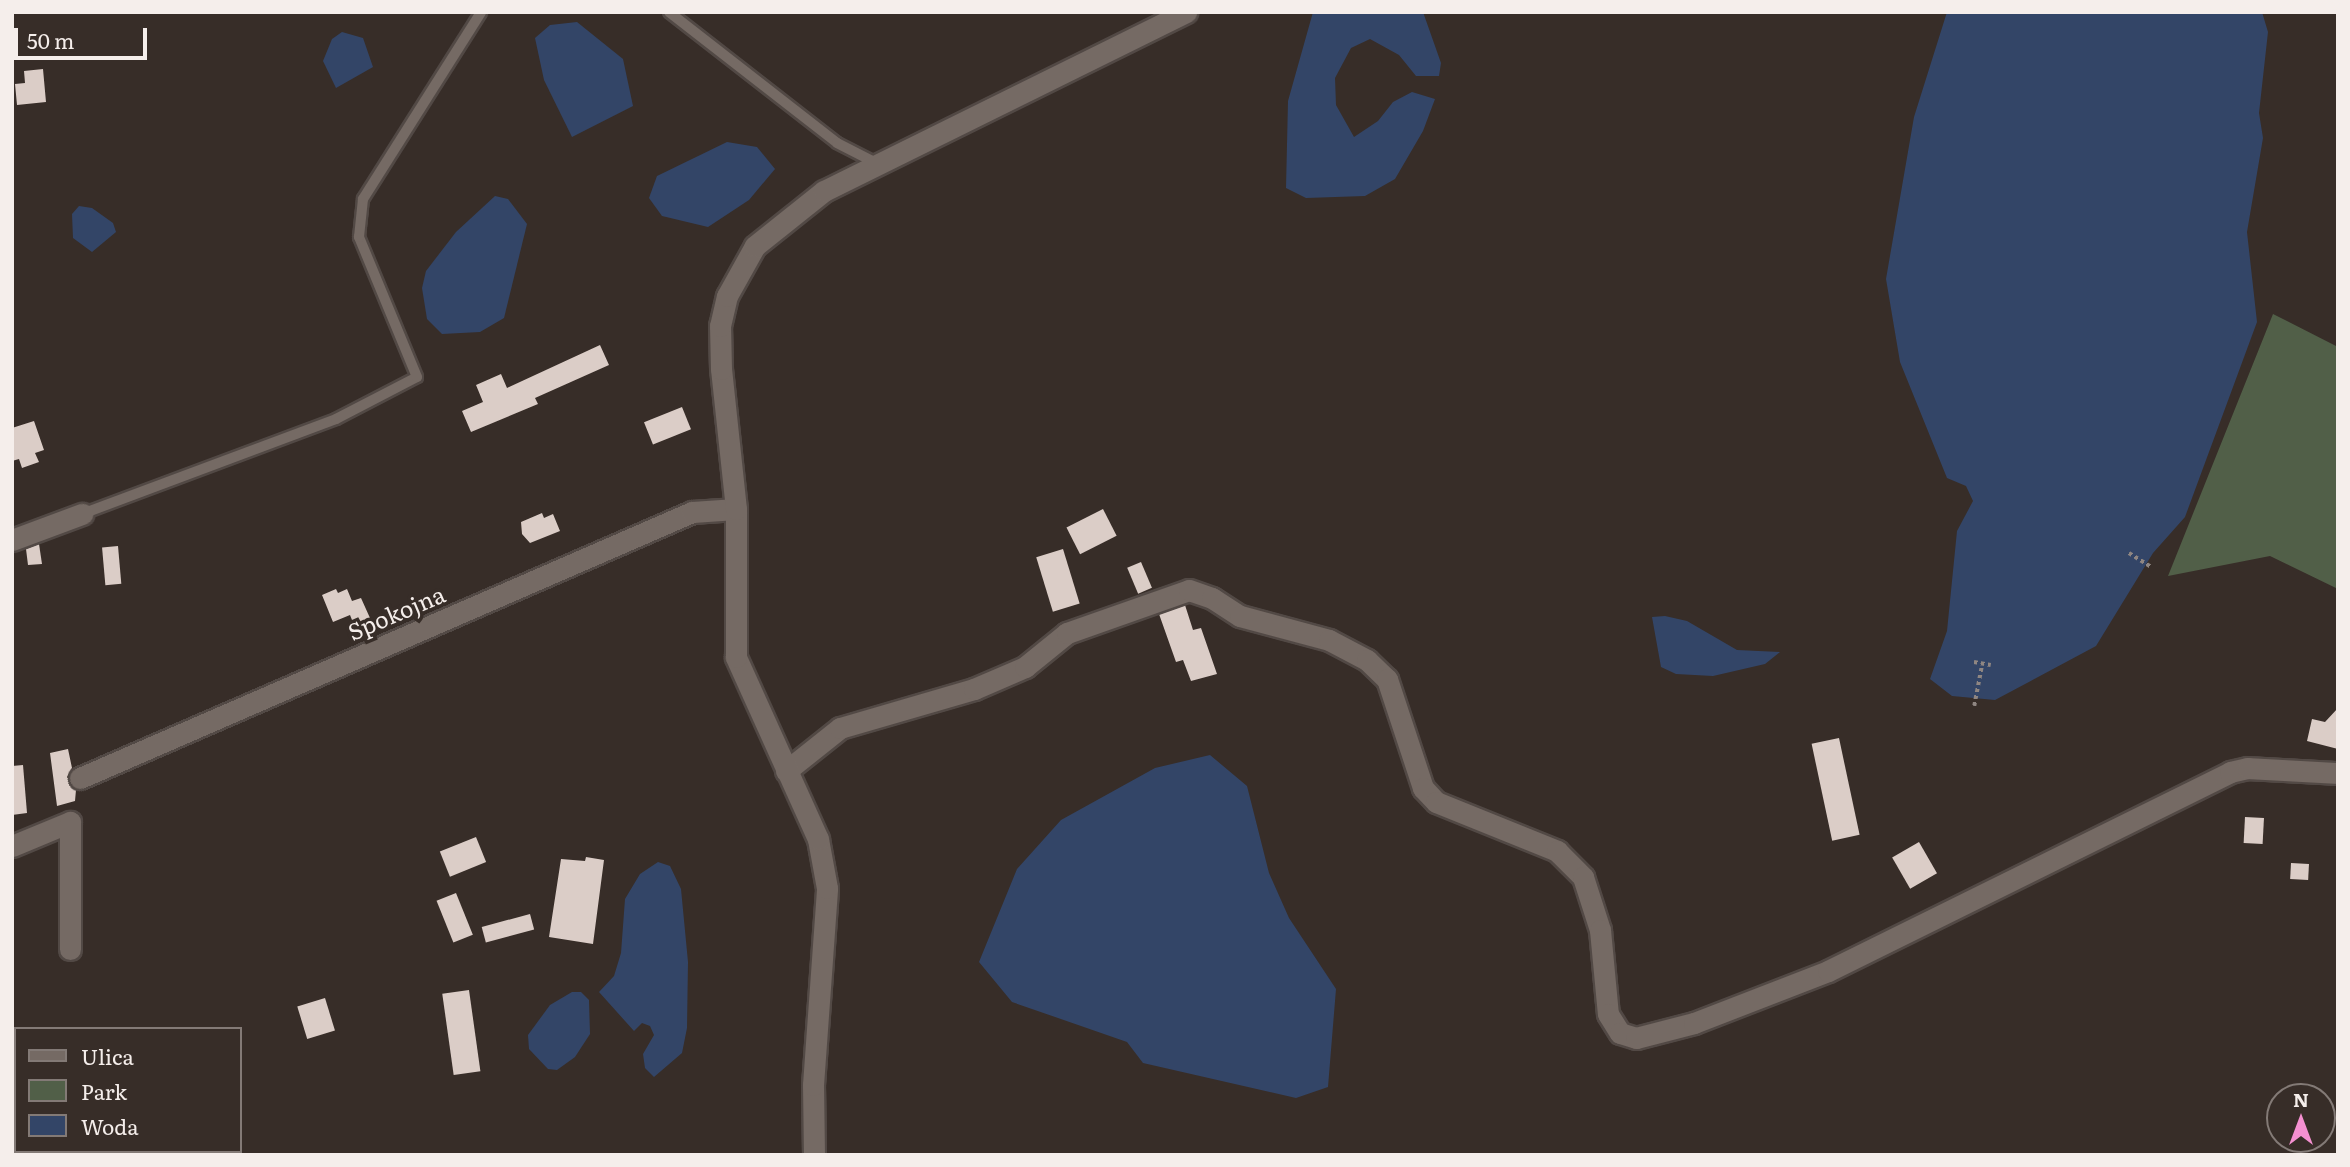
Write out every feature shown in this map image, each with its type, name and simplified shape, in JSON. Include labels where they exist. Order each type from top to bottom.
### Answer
[{"type":"street","points":[[814,1155],[813,1085],[827,888],[818,839],[736,657],[736,509],[721,369],[720,326],[727,296],[755,246],[775,227],[824,191],[1186,12]]},
{"type":"street","name":"Spokojna","points":[[80,778],[692,512],[736,509]]},
{"type":"street","points":[[12,540],[82,514]]},
{"type":"street","points":[[786,771],[840,728],[974,689],[1025,667],[1068,633],[1189,590],[1212,598],[1240,616],[1329,640],[1367,660],[1387,680],[1423,788],[1436,802],[1558,851],[1583,877],[1600,930],[1608,1014],[1620,1033],[1644,1038],[1694,1023],[1828,971],[2230,772],[2248,768],[2338,773]]},
{"type":"street","points":[[12,846],[70,822],[70,949]]},
{"type":"lane","points":[[82,514],[336,419],[417,377],[359,237],[363,199],[481,12]]},
{"type":"lane","points":[[669,12],[837,143],[876,163]]},
{"type":"path","points":[[2129,552],[2150,566]]},
{"type":"path","points":[[1974,663],[1991,665]]},
{"type":"path","points":[[1974,706],[1982,664]]},
{"type":"green space","points":[[2273,314],[2338,347],[2338,589],[2270,556],[2168,576]]},
{"type":"water","points":[[1313,12],[1423,12],[1441,63],[1439,76],[1416,76],[1399,55],[1370,39],[1351,48],[1335,78],[1336,105],[1354,137],[1378,121],[1393,102],[1412,92],[1435,99],[1423,131],[1395,179],[1365,196],[1306,198],[1286,188],[1288,101]]},
{"type":"water","points":[[1947,12],[2262,12],[2268,32],[2259,113],[2263,138],[2247,232],[2257,322],[2185,517],[2153,553],[2096,646],[1995,700],[1952,696],[1930,679],[1947,631],[1957,531],[1973,501],[1966,486],[1947,478],[1900,362],[1886,279],[1914,117]]},
{"type":"water","points":[[577,22],[623,59],[633,106],[572,137],[544,80],[535,38],[550,25]]},
{"type":"water","points":[[342,32],[363,38],[373,67],[336,88],[323,61],[332,39]]},
{"type":"water","points":[[727,142],[757,147],[775,169],[749,200],[708,227],[662,216],[649,198],[657,176]]},
{"type":"water","points":[[495,196],[508,199],[527,224],[504,318],[480,332],[442,334],[427,319],[422,288],[426,271],[456,232]]},
{"type":"water","points":[[79,206],[92,208],[113,223],[116,232],[92,252],[73,238],[72,214]]},
{"type":"water","points":[[1665,616],[1687,621],[1737,650],[1780,652],[1765,664],[1713,676],[1676,674],[1661,667],[1652,617]]},
{"type":"water","points":[[1210,755],[1247,786],[1269,873],[1289,918],[1336,989],[1328,1087],[1296,1098],[1143,1063],[1127,1042],[1012,1002],[979,962],[1017,869],[1061,820],[1155,768]]},
{"type":"water","points":[[658,862],[670,866],[681,889],[688,962],[687,1028],[682,1053],[654,1077],[645,1068],[643,1054],[654,1035],[650,1026],[642,1023],[634,1031],[599,992],[614,976],[621,953],[625,899],[640,874]]},
{"type":"water","points":[[572,992],[581,992],[589,1000],[590,1034],[575,1057],[557,1070],[548,1069],[529,1049],[528,1035],[550,1005]]},
{"type":"building","points":[[43,69],[46,102],[17,105],[15,84],[25,83],[24,71]]},
{"type":"building","points":[[600,345],[609,365],[535,398],[538,404],[471,432],[462,411],[483,402],[476,385],[501,374],[507,388]]},
{"type":"building","points":[[682,407],[691,429],[653,445],[644,422]]},
{"type":"building","points":[[34,421],[44,450],[35,453],[39,462],[22,468],[19,459],[12,461],[12,428]]},
{"type":"building","points":[[1103,509],[1117,536],[1080,554],[1066,528]]},
{"type":"building","points":[[542,513],[544,518],[553,514],[560,531],[530,543],[522,534],[521,522]]},
{"type":"building","points":[[39,544],[42,564],[28,565],[26,549]]},
{"type":"building","points":[[118,546],[121,584],[105,585],[102,547]]},
{"type":"building","points":[[1063,549],[1080,604],[1053,612],[1036,557]]},
{"type":"building","points":[[1141,562],[1152,588],[1138,594],[1127,568]]},
{"type":"building","points":[[336,589],[338,593],[347,589],[352,601],[361,598],[370,618],[354,625],[350,615],[333,622],[322,595]]},
{"type":"building","points":[[1185,605],[1193,630],[1201,628],[1217,674],[1191,681],[1183,660],[1176,662],[1159,614]]},
{"type":"building","points":[[2338,708],[2338,749],[2307,741],[2312,719],[2325,722]]},
{"type":"building","points":[[1839,738],[1860,835],[1832,841],[1812,744]]},
{"type":"building","points":[[68,749],[72,768],[67,777],[76,790],[75,801],[57,806],[50,753]]},
{"type":"building","points":[[23,765],[27,813],[12,815],[12,766]]},
{"type":"building","points":[[2245,817],[2264,818],[2263,844],[2244,843]]},
{"type":"building","points":[[476,837],[486,862],[450,877],[440,852]]},
{"type":"building","points":[[1919,842],[1937,873],[1910,889],[1892,858]]},
{"type":"building","points":[[586,857],[604,860],[593,944],[549,937],[561,859],[585,861]]},
{"type":"building","points":[[2291,863],[2309,864],[2308,880],[2290,879]]},
{"type":"building","points":[[456,893],[473,935],[453,943],[437,901]]},
{"type":"building","points":[[530,914],[534,929],[486,942],[482,927]]},
{"type":"building","points":[[469,990],[480,1071],[454,1075],[442,994]]},
{"type":"building","points":[[325,998],[335,1031],[307,1039],[297,1006]]}]
